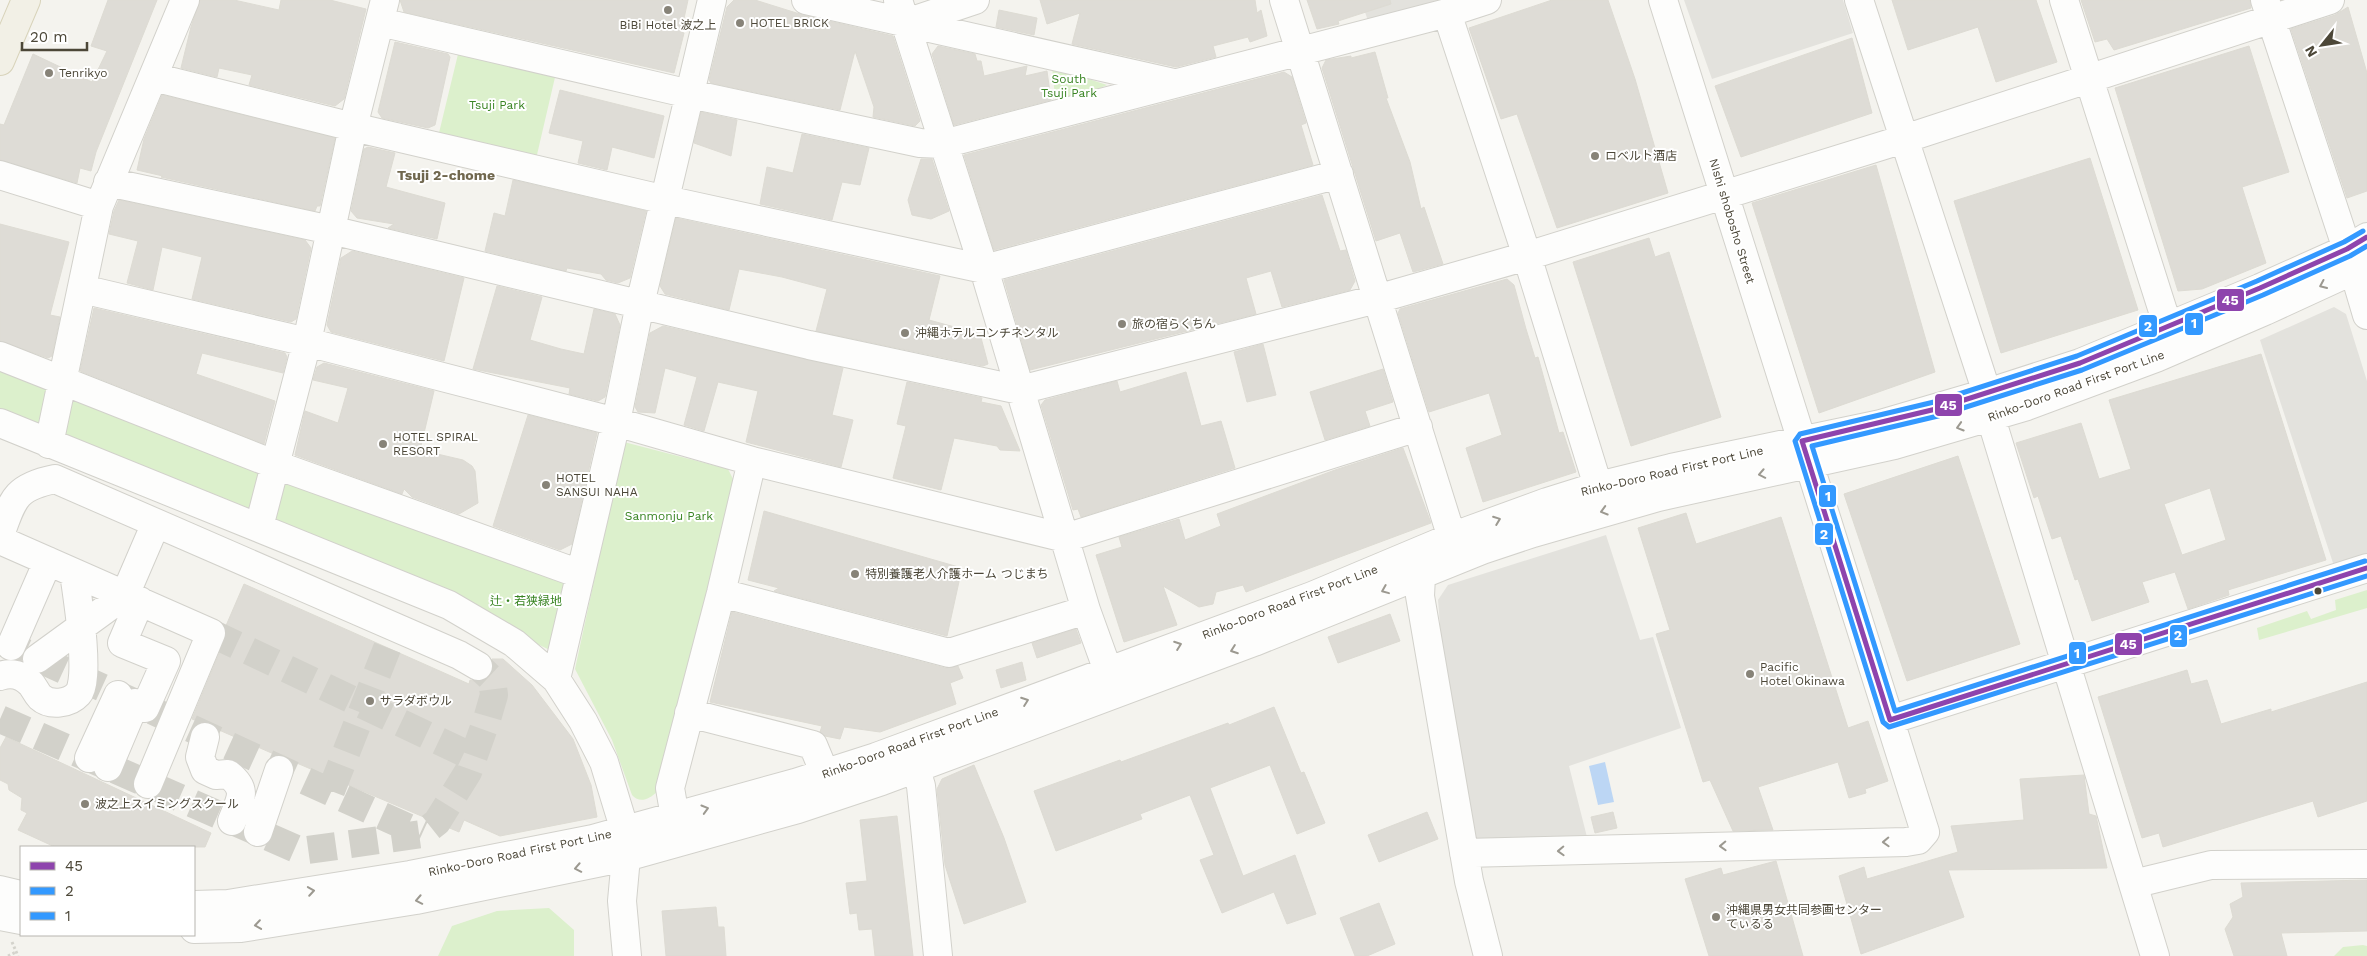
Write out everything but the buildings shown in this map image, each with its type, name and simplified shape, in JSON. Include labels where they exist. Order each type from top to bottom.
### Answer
[{"type":"main road","points":[[0,61],[23,1]]},
{"type":"street","points":[[49,444],[104,194],[185,0]]},
{"type":"street","points":[[556,679],[616,422],[640,304],[712,0]]},
{"type":"street","points":[[806,0],[902,12],[1177,84]]},
{"type":"street","points":[[902,12],[975,0]]},
{"type":"street","points":[[1284,0],[1452,538],[1421,576],[1420,596],[1468,881],[1488,956]]},
{"type":"street","points":[[258,527],[276,465],[307,342],[353,127],[383,11],[690,94],[920,143],[943,144],[1447,13],[1487,0]]},
{"type":"street","name":"NIshi shobosho Street","points":[[1464,853],[1906,842],[1923,837],[1925,827],[1663,0]]},
{"type":"street","points":[[1858,0],[1989,406],[2155,956]]},
{"type":"street","points":[[2064,0],[2168,327]]},
{"type":"street","points":[[0,175],[104,194],[331,230],[809,345],[1020,390],[1377,299],[1527,256],[1904,139],[2089,79],[2268,10],[2330,0]]},
{"type":"street","points":[[2268,10],[2359,255],[2367,316]]},
{"type":"street","points":[[902,12],[984,269],[1086,610],[1108,671]]},
{"type":"street","points":[[1447,13],[1527,256],[1598,486]]},
{"type":"street","points":[[153,77],[353,127],[666,200],[984,269],[1339,174]]},
{"type":"street","name":"Rinko-Doro Road First Port Line","points":[[1989,406],[2080,363],[2168,327],[2359,255]]},
{"type":"street","name":"Rinko-Doro Road First Port Line","points":[[195,906],[228,904],[625,844],[675,817],[825,774],[912,756],[1254,642],[1482,550],[1578,518],[1711,484],[1806,453],[1881,424],[2063,394],[2156,358],[2359,255]]},
{"type":"street","points":[[82,289],[307,342],[616,422],[752,460],[1066,538],[1418,427]]},
{"type":"street","points":[[0,356],[276,465],[580,574]]},
{"type":"street","points":[[0,424],[449,605],[514,643],[556,679],[583,721],[604,762],[625,844],[622,901],[627,956]]},
{"type":"street","name":"Rinko-Doro Road First Port Line","points":[[195,929],[241,928],[371,908],[625,844],[798,809],[912,756],[1108,671],[1312,596],[1504,517],[1598,486],[1680,466],[1806,453]]},
{"type":"street","points":[[675,817],[670,788],[721,593],[752,460]]},
{"type":"street","points":[[0,535],[13,499],[33,483],[55,479],[459,655],[478,666]]},
{"type":"street","points":[[98,762],[115,726],[166,661],[122,642],[132,598],[156,523]]},
{"type":"street","points":[[0,540],[212,633],[148,784]]},
{"type":"street","points":[[11,646],[48,561]]},
{"type":"street","points":[[1890,720],[2367,568]]},
{"type":"street","points":[[0,676],[7,673],[21,676],[31,683],[40,696],[53,703],[66,702],[79,694],[84,680],[81,626],[74,573]]},
{"type":"street","points":[[721,593],[949,653],[1086,610]]},
{"type":"street","points":[[37,659],[81,626],[132,598]]},
{"type":"street","points":[[689,713],[813,744],[825,774]]},
{"type":"street","points":[[205,737],[200,757],[205,770],[216,775],[228,774],[239,782],[242,794],[232,821]]},
{"type":"street","points":[[912,756],[921,786],[938,956]]},
{"type":"street","points":[[258,832],[279,770]]},
{"type":"street","points":[[2133,884],[2211,865],[2367,864]]},
{"type":"street","points":[[0,890],[20,894]]},
{"type":"street","points":[[0,916],[20,920]]},
{"type":"path","points":[[8,956],[16,952]]},
{"type":"green space","name":"Tsuji Park","points":[[459,50],[556,73],[536,159],[438,137]]},
{"type":"green space","name":"South Tsuji Park","points":[[1052,67],[1107,85],[1056,107]]},
{"type":"green space","name":"辻・若狭緑地","points":[[0,364],[568,581],[552,651],[379,569],[0,413]]},
{"type":"green space","name":"Sanmonju Park","points":[[624,442],[728,469],[739,491],[657,792],[651,797],[641,800],[632,795],[612,740],[575,669]]},
{"type":"green space","points":[[2367,590],[2367,608],[2259,640],[2257,628],[2307,611],[2311,619],[2336,610],[2335,600]]},
{"type":"green space","points":[[549,908],[574,930],[574,956],[438,956],[452,926],[497,911]]},
{"type":"green space","points":[[2367,946],[2367,956],[2334,956],[2343,947]]},
{"type":"shaded area","points":[[1361,0],[1441,0],[1368,21]]},
{"type":"shaded area","points":[[1684,0],[1843,0],[1853,33],[1712,79]]},
{"type":"shaded area","points":[[2334,307],[2346,314],[2367,381],[2367,555],[2334,566],[2260,340]]},
{"type":"shaded area","points":[[1606,535],[1640,640],[1653,637],[1681,728],[1569,766],[1588,841],[1477,846],[1443,663],[1438,600],[1448,585]]},
{"type":"water","points":[[1605,762],[1614,802],[1598,805],[1589,766]]},
{"type":"tunnel","points":[[331,791],[395,628]]},
{"type":"tunnel","points":[[211,633],[473,757]]},
{"type":"tunnel","points":[[0,641],[422,834]]},
{"type":"tunnel","points":[[0,719],[301,851],[422,834],[437,822],[468,772],[494,695],[492,679],[478,666]]},
{"type":"transit line","name":"2","points":[[2363,231],[2344,242],[2257,281],[2077,356],[1934,402],[1800,434],[1795,441],[1883,722],[1889,727],[2367,576]]},
{"type":"transit line","name":"45","points":[[1802,441],[1936,409],[2080,363],[2260,288],[2347,249],[2367,237]]},
{"type":"transit line","name":"1","points":[[2365,561],[1895,711],[1812,446],[1938,416],[2082,370],[2263,295],[2350,256],[2367,246]]},
{"type":"transit line","name":"45","points":[[1802,441],[1890,720]]},
{"type":"transit line","name":"45","points":[[1890,720],[2367,568]]},
{"type":"place","name":"BiBi Hotel 波之上","points":[[668,10]]},
{"type":"place","name":"HOTEL BRICK","points":[[740,23]]},
{"type":"place","name":"Tenrikyo","points":[[49,73]]},
{"type":"place","name":"ロベルト酒店","points":[[1595,156]]},
{"type":"place","name":"旅の宿らくちん","points":[[1122,324]]},
{"type":"place","name":"沖縄ホテルコンチネンタル","points":[[905,333]]},
{"type":"place","name":"HOTEL SPIRAL RESORT","points":[[383,444]]},
{"type":"place","name":"HOTEL SANSUI NAHA","points":[[546,485]]},
{"type":"place","name":"特別養護老人介護ホーム つじまち","points":[[855,574]]},
{"type":"place","name":"Pacific Hotel Okinawa","points":[[1750,674]]},
{"type":"place","name":"サラダボウル","points":[[370,701]]},
{"type":"place","name":"波之上スイミングスクール","points":[[85,804]]},
{"type":"place","name":"沖縄県男女共同参画センター てぃるる","points":[[1716,917]]},
{"type":"district","name":"Tsuji 2-chome","points":[[446,175]]}]
